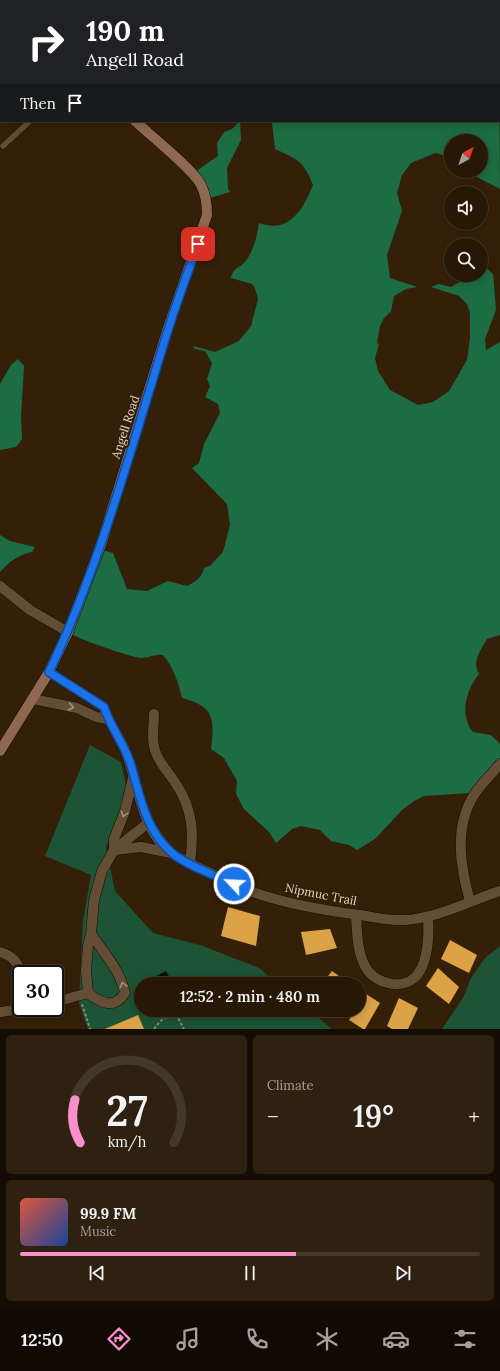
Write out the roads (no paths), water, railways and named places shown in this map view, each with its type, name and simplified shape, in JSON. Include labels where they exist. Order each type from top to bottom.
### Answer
[{"type":"street","name":"Angell Road","points":[[0,751],[49,672],[68,632],[101,545],[168,328],[208,216],[206,199],[201,184],[136,122]]},
{"type":"street","points":[[0,586],[30,610],[68,632]]},
{"type":"street","name":"Nipmuc Trail","points":[[49,672],[104,707],[107,719],[121,740],[130,763],[133,778],[148,823],[157,837],[171,853],[190,863],[243,888],[303,907],[404,920],[428,917],[500,891]]},
{"type":"street","points":[[33,700],[77,708],[96,717],[107,719]]},
{"type":"street","points":[[154,714],[152,740],[158,759],[182,792],[192,823],[193,842],[190,863]]},
{"type":"street","points":[[470,901],[462,875],[460,844],[463,826],[474,795],[500,764]]},
{"type":"street","points":[[114,850],[114,838],[125,810],[133,778]]},
{"type":"street","points":[[85,994],[94,900],[102,871],[114,850],[148,823]]},
{"type":"street","points":[[114,850],[141,847],[171,853]]},
{"type":"street","points":[[356,915],[359,947],[364,965],[369,973],[387,984],[398,984],[410,981],[420,971],[428,940],[428,917]]},
{"type":"street","points":[[64,1000],[85,994],[99,1001],[111,1004],[120,1000],[125,993],[123,982],[116,969],[91,934]]},
{"type":"street","points":[[0,952],[8,954],[14,959],[17,965]]},
{"type":"street","points":[[0,1012],[12,1010]]},
{"type":"lane","points":[[3,146],[29,122]]}]
